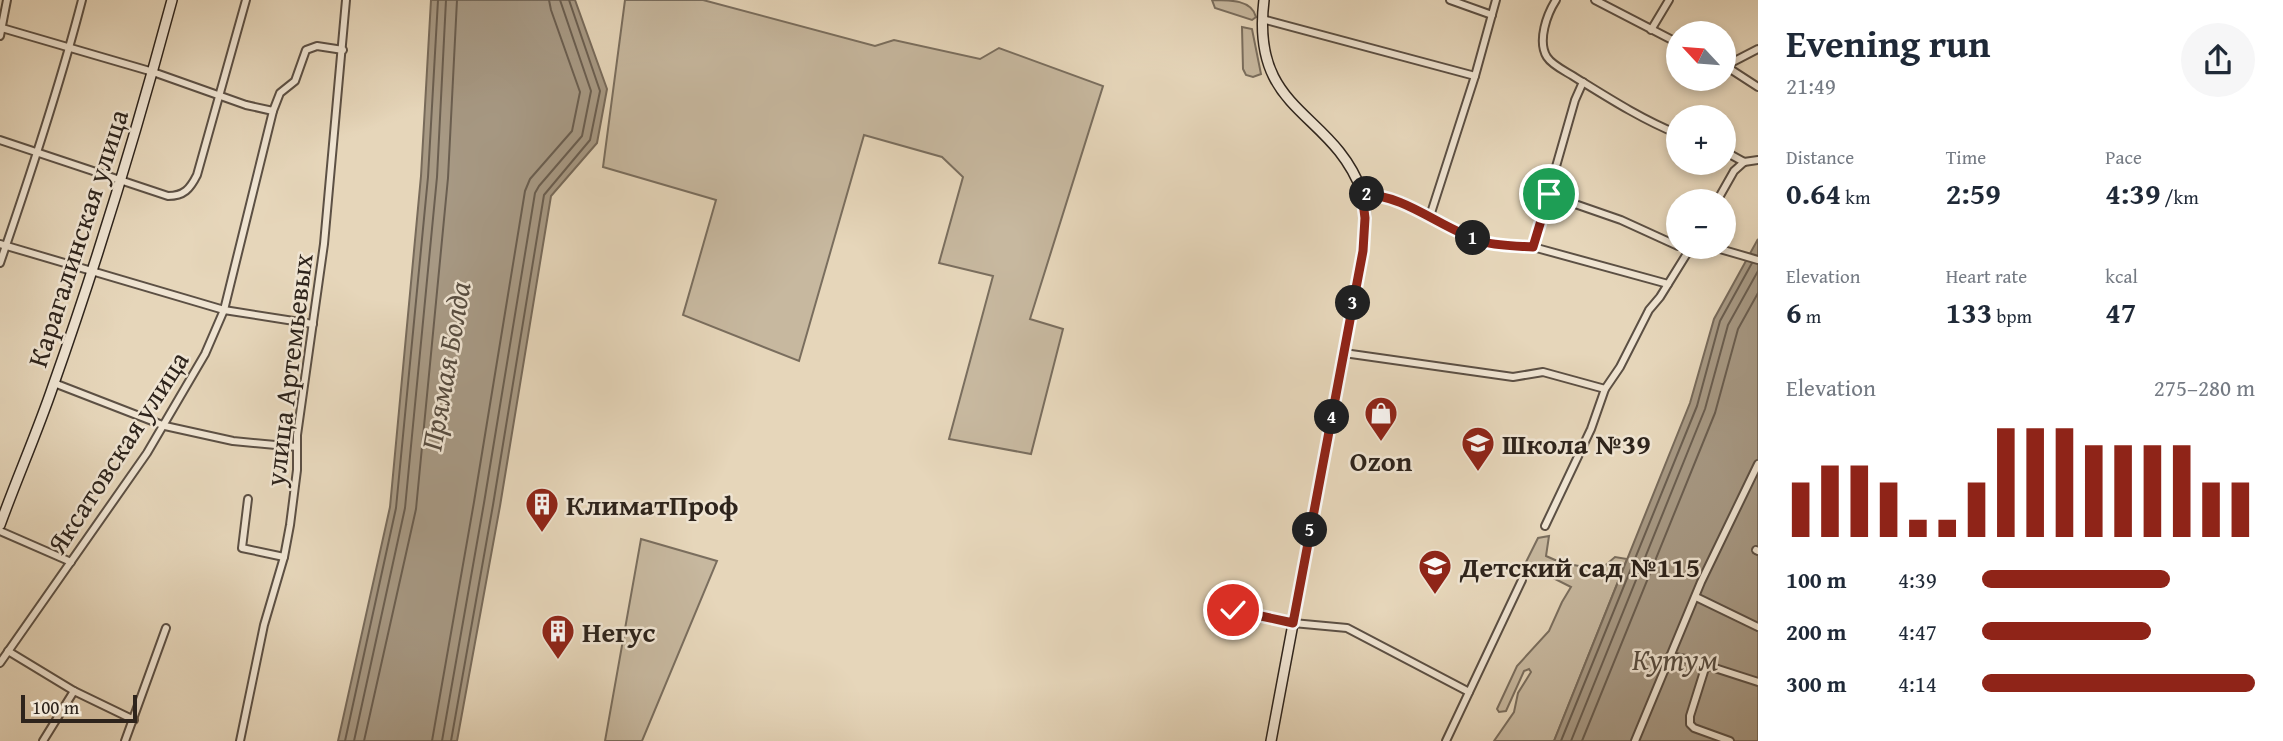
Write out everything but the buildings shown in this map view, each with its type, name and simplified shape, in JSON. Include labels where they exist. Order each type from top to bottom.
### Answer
[{"type":"main road","name":"Карагалинская улица","points":[[0,525],[54,383],[92,272],[172,0]]},
{"type":"main road","points":[[1265,0],[1262,19],[1267,60],[1272,76],[1287,99],[1334,145],[1362,194],[1365,218],[1363,251],[1271,741]]},
{"type":"street","points":[[0,36],[8,0]]},
{"type":"street","points":[[0,263],[3,245],[39,152],[82,0]]},
{"type":"street","points":[[0,140],[168,196],[185,193],[197,175],[246,0]]},
{"type":"street","name":"улица Артемьевых","points":[[240,741],[264,625],[284,557],[298,470],[297,447],[324,244],[346,0]]},
{"type":"street","points":[[1450,0],[1492,15]]},
{"type":"street","points":[[1430,216],[1496,0]]},
{"type":"street","points":[[1556,0],[1546,22],[1543,46],[1550,61],[1653,124],[1666,129]]},
{"type":"street","points":[[1595,0],[1666,37]]},
{"type":"street","points":[[1651,30],[1669,0]]},
{"type":"street","points":[[1262,19],[1475,75]]},
{"type":"street","points":[[2,28],[153,72],[220,96],[273,111]]},
{"type":"street","name":"Яксатовская улица","points":[[0,663],[165,426],[205,354],[224,310],[279,93],[295,81],[306,50],[317,46],[343,50]]},
{"type":"street","points":[[1736,60],[1758,49]]},
{"type":"street","points":[[1736,73],[1758,87]]},
{"type":"street","points":[[1533,247],[1575,100],[1583,82]]},
{"type":"street","points":[[1736,158],[1744,162]]},
{"type":"street","points":[[1724,189],[1734,171],[1744,162],[1758,160]]},
{"type":"street","points":[[1362,194],[1385,196],[1483,242],[1533,247],[1668,284]]},
{"type":"street","points":[[1549,194],[1621,220],[1666,240]]},
{"type":"street","points":[[3,245],[224,310],[313,324]]},
{"type":"street","points":[[1736,253],[1758,260]]},
{"type":"street","points":[[1545,526],[1591,429],[1605,389],[1620,367],[1649,310],[1684,259]]},
{"type":"street","points":[[1344,353],[1513,377],[1543,372],[1605,389]]},
{"type":"street","points":[[54,383],[165,426],[233,441],[297,447]]},
{"type":"street","points":[[1635,741],[1696,597],[1758,464]]},
{"type":"street","points":[[248,499],[242,548],[284,557]]},
{"type":"street","points":[[0,531],[71,562]]},
{"type":"street","points":[[1446,741],[1522,580]]},
{"type":"street","points":[[1696,597],[1758,626]]},
{"type":"street","points":[[1233,610],[1293,623],[1347,628],[1469,692]]},
{"type":"street","points":[[125,741],[166,628]]},
{"type":"street","points":[[8,651],[74,691],[134,720]]},
{"type":"street","points":[[1670,656],[1758,682]]},
{"type":"street","points":[[1706,665],[1690,724],[1694,729],[1730,741]]},
{"type":"street","points":[[43,741],[74,691]]},
{"type":"shaded area","points":[[625,0],[703,0],[875,46],[894,40],[980,59],[999,48],[1103,86],[1030,319],[1063,329],[1031,454],[949,439],[993,276],[939,263],[963,177],[942,157],[864,135],[799,361],[683,315],[716,200],[603,167]]},
{"type":"shaded area","points":[[1212,0],[1245,4],[1254,11],[1256,17],[1252,20],[1215,8]]},
{"type":"shaded area","points":[[1242,27],[1252,29],[1261,74],[1253,77],[1246,75],[1243,69]]},
{"type":"shaded area","points":[[1549,536],[1546,556],[1560,562],[1600,570],[1615,557],[1627,559],[1554,741],[1494,741],[1514,712],[1518,693],[1531,672],[1529,669],[1524,671],[1506,711],[1499,712],[1497,709],[1517,666],[1549,631],[1571,587],[1525,564],[1538,538]]},
{"type":"shaded area","points":[[641,539],[717,561],[642,741],[605,741]]},
{"type":"water","name":"Прямая Болда","points":[[431,0],[575,0],[607,89],[597,143],[551,196],[500,506],[457,741],[338,741],[390,507],[421,176]]},
{"type":"water","name":"Кутум","points":[[1758,239],[1758,741],[1554,741],[1690,403],[1714,319]]},
{"type":"place","name":"Ozon","points":[[1381,443]]},
{"type":"place","name":"Школа №39","points":[[1478,473]]},
{"type":"place","name":"КлиматПроф","points":[[542,534]]},
{"type":"place","name":"Детский сад №115","points":[[1435,596]]},
{"type":"place","name":"Негус","points":[[558,661]]},
{"type":"route","points":[[1233,610],[1293,623],[1363,251],[1365,218],[1362,194],[1385,196],[1483,242],[1533,247],[1549,194]]}]
